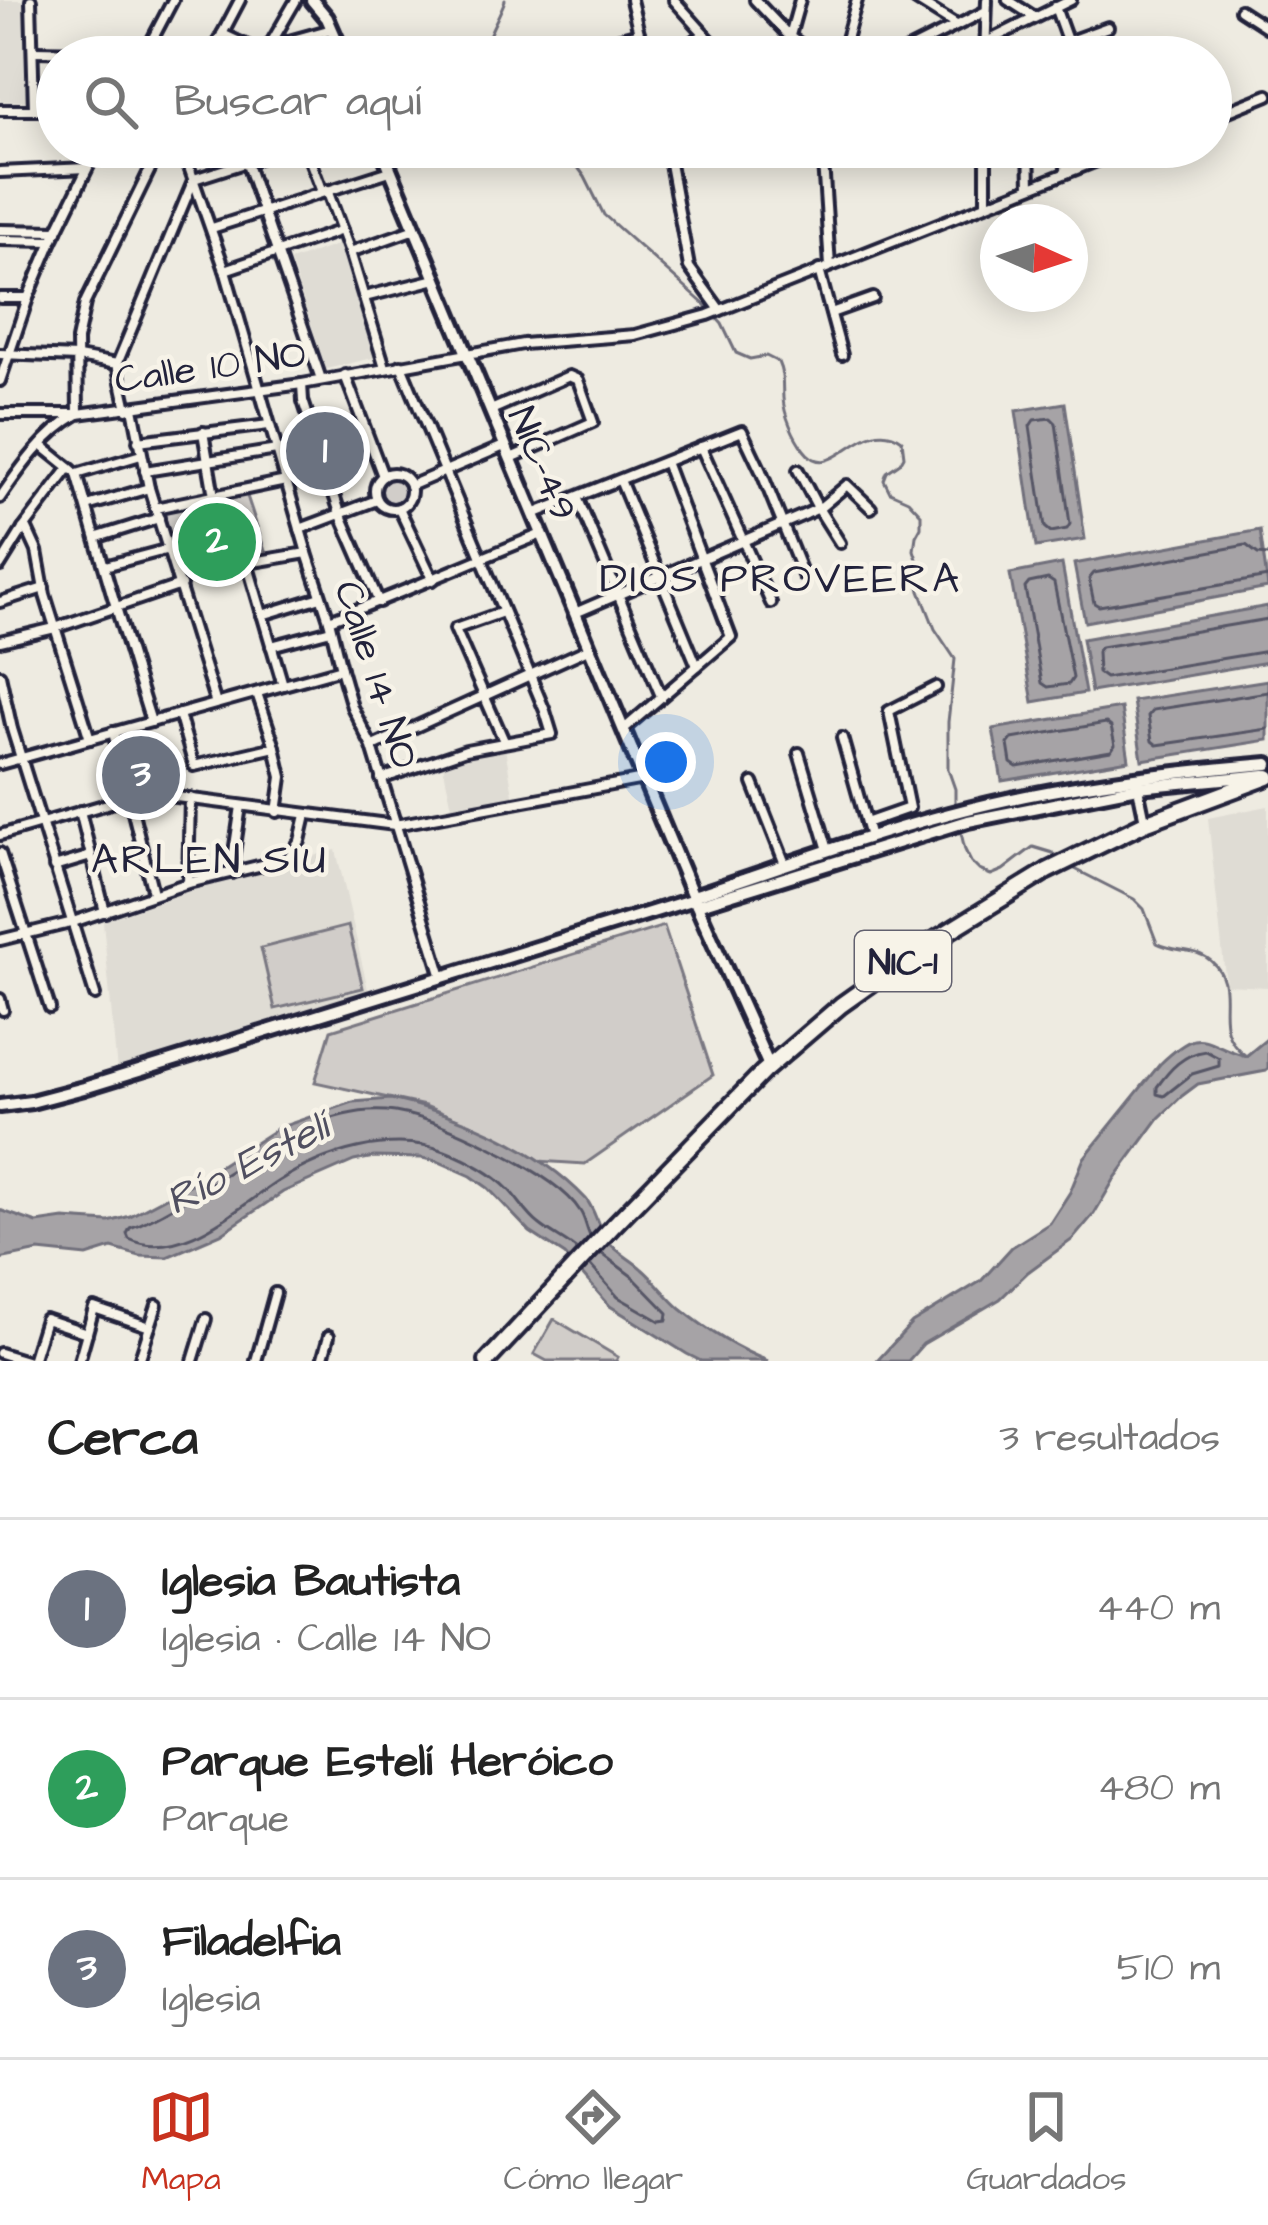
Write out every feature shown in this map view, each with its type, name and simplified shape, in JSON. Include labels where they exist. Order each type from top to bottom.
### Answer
[{"type":"highway","name":"NIC-1","points":[[488,1361],[769,1066],[826,1016],[904,960],[1047,871],[1145,823],[1268,776]]},
{"type":"street","points":[[0,110],[34,109],[32,0]]},
{"type":"street","points":[[154,36],[173,0]]},
{"type":"street","points":[[227,36],[222,34],[240,0]]},
{"type":"street","points":[[276,36],[296,0]]},
{"type":"street","points":[[312,0],[335,36]]},
{"type":"street","points":[[631,0],[640,36]]},
{"type":"street","points":[[674,0],[701,36]]},
{"type":"street","points":[[755,0],[789,36]]},
{"type":"street","points":[[790,36],[800,0]]},
{"type":"street","points":[[847,36],[856,0]]},
{"type":"street","points":[[916,0],[957,26]]},
{"type":"street","points":[[1008,0],[1034,17]]},
{"type":"street","points":[[998,36],[1071,0]]},
{"type":"street","points":[[937,36],[986,5]]},
{"type":"street","points":[[986,5],[986,36]]},
{"type":"street","points":[[1055,7],[1065,36]]},
{"type":"street","points":[[1240,10],[1268,28]]},
{"type":"street","points":[[1083,36],[1108,27]]},
{"type":"street","points":[[313,36],[332,29]]},
{"type":"street","points":[[627,36],[638,33]]},
{"type":"street","points":[[1232,110],[1268,95]]},
{"type":"street","points":[[0,172],[87,168],[5,354],[0,381]]},
{"type":"street","points":[[0,414],[78,414],[80,321],[85,303],[151,168]]},
{"type":"street","name":"Calle 14 NO","points":[[190,168],[225,270],[340,669],[372,746],[442,977]]},
{"type":"street","points":[[216,704],[149,488],[117,364],[194,179],[230,168]]},
{"type":"street","points":[[248,168],[321,379]]},
{"type":"street","points":[[314,168],[350,252],[385,368]]},
{"type":"street","name":"NIC-49","points":[[389,168],[769,1066]]},
{"type":"street","points":[[671,168],[689,267],[715,312]]},
{"type":"street","points":[[822,168],[824,268],[842,355]]},
{"type":"street","points":[[986,168],[986,203]]},
{"type":"street","points":[[1030,168],[1030,186]]},
{"type":"street","points":[[1066,168],[1066,172]]},
{"type":"street","name":"Calle 10 NO","points":[[0,498],[60,424],[78,414],[302,384],[465,353],[635,335],[715,312],[1077,168]]},
{"type":"street","points":[[212,228],[390,171]]},
{"type":"street","points":[[350,252],[416,229]]},
{"type":"street","points":[[0,230],[57,231]]},
{"type":"street","points":[[225,270],[342,230]]},
{"type":"street","points":[[0,240],[52,241]]},
{"type":"street","points":[[364,297],[436,279]]},
{"type":"street","points":[[0,298],[28,298]]},
{"type":"street","points":[[831,313],[873,298]]},
{"type":"street","points":[[5,354],[117,364]]},
{"type":"street","points":[[382,779],[466,750],[552,734],[401,365]]},
{"type":"street","points":[[345,375],[383,476]]},
{"type":"street","points":[[410,486],[444,470],[593,422],[575,376],[489,410]]},
{"type":"street","points":[[302,384],[303,401],[340,513],[379,602]]},
{"type":"street","points":[[138,441],[269,425]]},
{"type":"street","points":[[533,514],[742,431],[803,575]]},
{"type":"street","points":[[203,432],[214,496]]},
{"type":"street","points":[[41,445],[73,471],[151,722]]},
{"type":"street","points":[[701,447],[771,603]]},
{"type":"street","points":[[146,471],[277,450]]},
{"type":"street","points":[[0,566],[23,529],[73,471],[141,455]]},
{"type":"street","points":[[624,729],[731,637],[665,462]]},
{"type":"street","points":[[798,470],[840,543]]},
{"type":"street","points":[[399,474],[410,486],[410,497],[399,508],[389,509],[377,500],[375,487],[383,476],[399,474]]},
{"type":"street","points":[[620,480],[697,666]]},
{"type":"street","points":[[97,537],[214,496],[286,481]]},
{"type":"street","points":[[575,613],[784,524],[818,508],[841,488],[850,485],[871,508]]},
{"type":"street","points":[[86,506],[149,488]]},
{"type":"street","points":[[577,497],[662,696]]},
{"type":"street","points":[[300,529],[377,500]]},
{"type":"street","points":[[399,508],[433,580]]},
{"type":"street","points":[[23,529],[37,551],[90,739]]},
{"type":"street","points":[[272,646],[542,534]]},
{"type":"street","points":[[106,566],[169,549]]},
{"type":"street","points":[[283,686],[247,563],[307,553]]},
{"type":"street","points":[[0,641],[55,628],[181,585]]},
{"type":"street","points":[[0,602],[44,588]]},
{"type":"street","points":[[262,615],[321,597]]},
{"type":"street","points":[[502,612],[455,629],[504,741]]},
{"type":"street","points":[[372,746],[590,648]]},
{"type":"street","points":[[0,764],[340,669]]},
{"type":"street","points":[[0,675],[4,709],[95,995]]},
{"type":"street","points":[[866,823],[909,808],[890,711],[936,687]]},
{"type":"street","points":[[256,693],[282,777],[277,812]]},
{"type":"street","points":[[179,714],[194,766],[275,747]]},
{"type":"street","points":[[113,733],[153,893]]},
{"type":"street","points":[[842,738],[871,843]]},
{"type":"street","points":[[800,754],[829,851]]},
{"type":"street","points":[[0,1106],[84,1088],[948,820],[1137,782],[1268,764]]},
{"type":"street","points":[[1137,782],[1268,776]]},
{"type":"street","points":[[0,835],[145,793],[395,825],[645,778]]},
{"type":"street","points":[[1137,782],[1145,823]]},
{"type":"street","points":[[753,783],[786,866]]},
{"type":"street","points":[[188,883],[190,798]]},
{"type":"street","points":[[231,873],[241,806]]},
{"type":"street","points":[[80,811],[105,912]]},
{"type":"street","points":[[0,940],[70,923],[188,883],[287,859],[300,841],[306,815]]},
{"type":"street","points":[[695,900],[829,851],[871,843]]},
{"type":"street","points":[[0,853],[50,1008]]},
{"type":"street","points":[[53,867],[91,856]]},
{"type":"street","points":[[0,999],[4,1010]]},
{"type":"street","points":[[256,1361],[275,1293]]},
{"type":"street","points":[[139,1361],[157,1305]]},
{"type":"street","points":[[79,1361],[94,1308],[150,1327]]},
{"type":"street","points":[[193,1361],[206,1318]]},
{"type":"street","points":[[0,1353],[29,1361],[46,1319],[87,1333]]},
{"type":"street","points":[[322,1361],[329,1336]]},
{"type":"shaded area","points":[[0,0],[28,0],[32,101],[0,102]]},
{"type":"shaded area","points":[[340,244],[377,357],[326,369],[290,261]]},
{"type":"shaded area","points":[[392,477],[402,481],[406,491],[402,501],[392,505],[382,501],[378,491],[382,481]]},
{"type":"shaded area","points":[[245,490],[266,554],[185,581],[162,509]]},
{"type":"shaded area","points":[[505,748],[514,800],[453,811],[442,761]]},
{"type":"shaded area","points":[[1268,806],[1268,987],[1226,985],[1208,818]]},
{"type":"shaded area","points":[[336,850],[369,994],[117,1072],[103,921],[222,880]]},
{"type":"shaded area","points":[[348,926],[363,988],[275,1009],[261,948]]},
{"type":"shaded area","points":[[664,926],[713,1075],[585,1164],[538,1161],[477,1127],[425,1106],[315,1082],[331,1030]]},
{"type":"shaded area","points":[[554,1319],[618,1357],[616,1361],[547,1361],[534,1354]]},
{"type":"water","points":[[1065,403],[1085,539],[1036,547],[1016,411]]},
{"type":"water","points":[[1260,530],[1268,588],[1085,622],[1074,564]]},
{"type":"water","points":[[1062,564],[1085,693],[1033,702],[1010,574]]},
{"type":"water","points":[[1268,606],[1268,662],[1091,692],[1082,639]]},
{"type":"water","points":[[1268,680],[1268,740],[1142,760],[1133,701]]},
{"type":"water","points":[[1121,708],[1129,760],[1002,781],[993,729]]},
{"type":"water","points":[[1268,1038],[1266,1071],[1198,1084],[1159,1118],[1073,1239],[1000,1299],[923,1344],[908,1361],[877,1361],[912,1323],[981,1281],[1012,1247],[1050,1223],[1084,1158],[1174,1051],[1203,1040],[1246,1056]]},
{"type":"water","name":"Río Estelí","points":[[391,1099],[470,1124],[545,1164],[586,1199],[611,1244],[681,1309],[768,1361],[701,1361],[687,1354],[610,1306],[565,1255],[530,1232],[488,1188],[471,1176],[422,1158],[354,1161],[283,1192],[221,1234],[167,1257],[112,1248],[87,1256],[39,1251],[0,1259],[0,1210],[37,1223],[64,1219],[109,1222],[196,1181],[278,1128],[353,1102]]},
{"type":"waterway","points":[[489,36],[505,0]]},
{"type":"waterway","points":[[578,168],[604,215],[705,305],[722,324],[736,353],[778,362],[787,418],[804,450],[825,460],[873,435],[902,440],[904,456],[884,480],[890,492],[908,500],[921,514],[914,550],[920,591],[935,629],[955,659],[948,769],[965,850],[979,870],[991,875],[1033,847],[1062,860]]},
{"type":"waterway","points":[[1069,866],[1134,899],[1144,909],[1157,943],[1211,961],[1224,983],[1228,1032],[1246,1056]]},
{"type":"place","name":"Iglesia Bautista","points":[[325,451]]},
{"type":"place","name":"Parque Estelí Heróico","points":[[217,542]]},
{"type":"place","name":"Filadelfia","points":[[141,775]]},
{"type":"district","name":"DIOS PROVEERA","points":[[781,577]]},
{"type":"district","name":"ARLEN SIU","points":[[210,858]]}]
